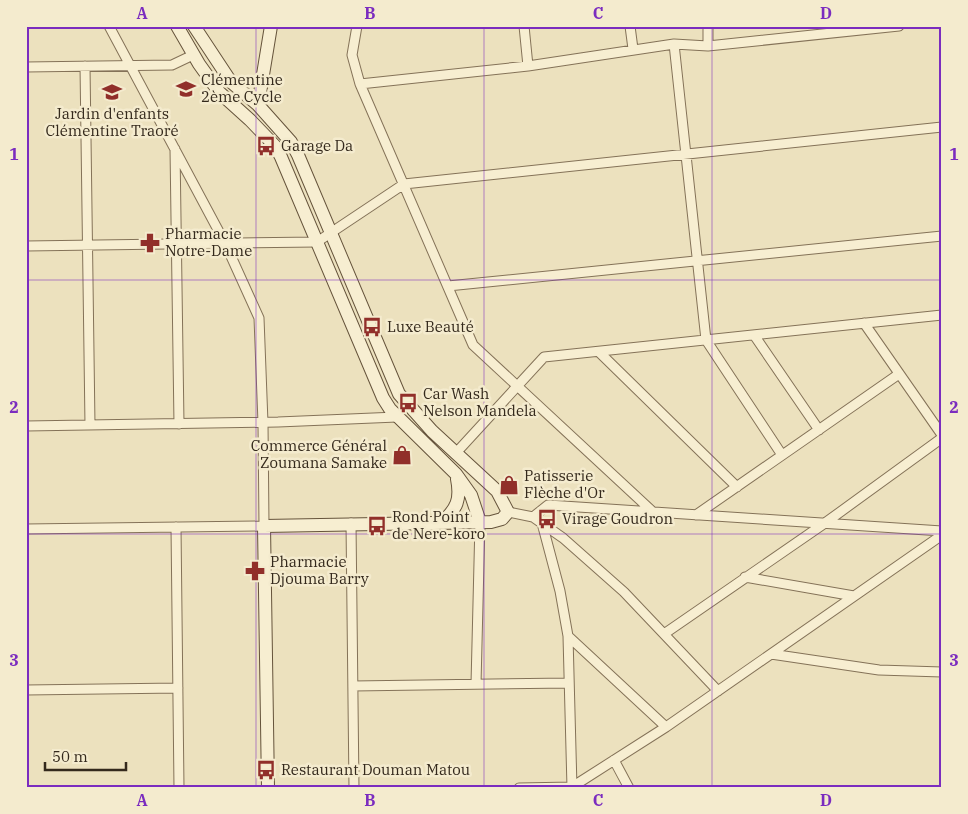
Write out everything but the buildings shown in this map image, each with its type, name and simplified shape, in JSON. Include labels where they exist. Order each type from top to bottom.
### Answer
[{"type":"main road","points":[[177,26],[219,92],[275,146],[282,158],[374,380],[390,409],[456,474],[470,495],[480,522]]},
{"type":"main road","points":[[194,26],[232,82],[258,105],[291,142],[332,232],[399,394],[416,415],[455,454],[497,491],[508,512],[502,519],[480,522],[264,526],[268,788]]},
{"type":"main road","points":[[258,105],[272,26]]},
{"type":"main road","points":[[442,522],[458,504],[460,494],[456,474]]},
{"type":"street","points":[[26,529],[264,526],[259,318],[225,243],[175,146],[109,26]]},
{"type":"street","points":[[357,26],[352,55],[360,84],[473,345],[517,388],[653,512]]},
{"type":"street","points":[[524,26],[528,66]]},
{"type":"street","points":[[630,26],[633,49]]},
{"type":"street","points":[[708,26],[708,46]]},
{"type":"street","points":[[360,84],[528,66],[674,44],[708,46],[808,31],[898,26]]},
{"type":"street","points":[[674,44],[706,340],[782,455]]},
{"type":"street","points":[[26,67],[172,65],[194,55]]},
{"type":"street","points":[[85,66],[90,425]]},
{"type":"street","points":[[250,120],[258,105]]},
{"type":"street","points":[[26,246],[317,242],[404,184],[685,156],[942,127]]},
{"type":"street","points":[[175,146],[178,424]]},
{"type":"street","points":[[448,286],[942,236]]},
{"type":"street","points":[[455,454],[544,358],[942,315]]},
{"type":"street","points":[[664,634],[825,523],[942,437],[864,324]]},
{"type":"street","points":[[754,335],[819,430]]},
{"type":"street","points":[[599,352],[737,487]]},
{"type":"street","points":[[696,515],[899,374]]},
{"type":"street","points":[[26,426],[263,423],[397,417]]},
{"type":"street","points":[[533,517],[548,505],[942,530]]},
{"type":"street","points":[[508,512],[533,517],[563,538],[624,592],[718,691]]},
{"type":"street","points":[[476,684],[480,522]]},
{"type":"street","points":[[351,523],[354,788]]},
{"type":"street","points":[[542,523],[560,591],[568,636],[572,787]]},
{"type":"street","points":[[176,527],[179,788]]},
{"type":"street","points":[[519,788],[572,787],[666,727],[942,535]]},
{"type":"street","points":[[745,577],[854,596]]},
{"type":"street","points":[[568,636],[666,727]]},
{"type":"street","points":[[771,654],[879,670],[942,672]]},
{"type":"street","points":[[353,686],[569,683]]},
{"type":"street","points":[[26,690],[178,688]]},
{"type":"street","points":[[614,760],[629,788]]},
{"type":"place","name":"Clémentine 2ème Cycle","points":[[186,89]]},
{"type":"place","name":"Jardin d'enfants Clémentine Traoré","points":[[112,92]]},
{"type":"place","name":"Garage Da","points":[[266,146]]},
{"type":"place","name":"Pharmacie Notre-Dame","points":[[150,243]]},
{"type":"place","name":"Luxe Beauté","points":[[372,327]]},
{"type":"place","name":"Car Wash Nelson Mandela","points":[[408,403]]},
{"type":"place","name":"Commerce Général Zoumana Samake","points":[[402,455]]},
{"type":"place","name":"Patisserie Flèche d'Or","points":[[509,485]]},
{"type":"place","name":"Virage Goudron","points":[[547,519]]},
{"type":"place","name":"Rond Point de Nere-koro","points":[[377,526]]},
{"type":"place","name":"Pharmacie Djouma Barry","points":[[255,571]]},
{"type":"place","name":"Restaurant Douman Matou","points":[[266,770]]}]
